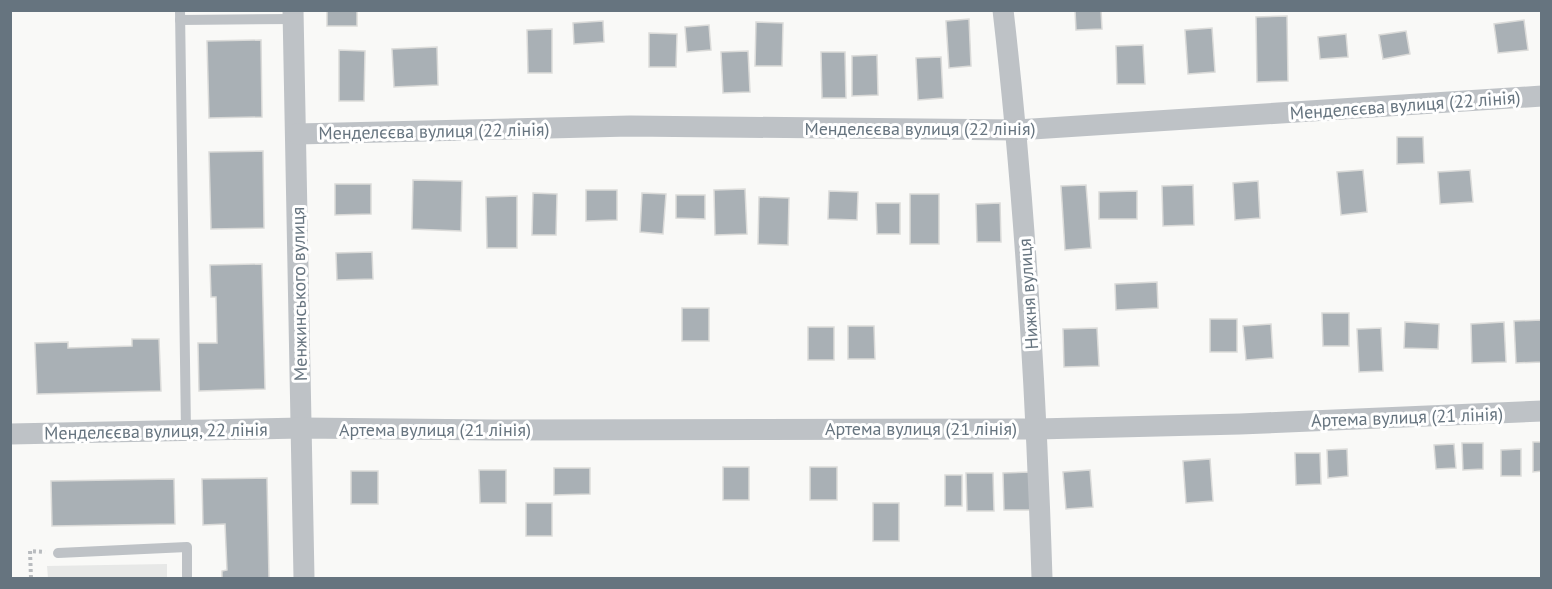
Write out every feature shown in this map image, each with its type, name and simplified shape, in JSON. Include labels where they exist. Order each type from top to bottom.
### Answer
[{"type":"street","name":"Нижня вулиця","points":[[1003,10],[1017,130],[1037,429],[1042,579]]},
{"type":"street","name":"Менжинського вулиця","points":[[293,15],[304,579]]},
{"type":"street","name":"Менделєєва вулиця (22 лiнiя)","points":[[297,134],[630,126],[1017,130],[1542,96]]},
{"type":"street","name":"Артема вулиця (21 лiнiя)","points":[[301,428],[1037,429],[1240,424],[1542,411]]},
{"type":"street","name":"Менделєєва вулиця, 22 лінія","points":[[10,434],[301,428]]},
{"type":"lane","points":[[186,430],[180,15],[293,15]]},
{"type":"lane","points":[[58,553],[187,547],[187,579]]},
{"type":"path","points":[[31,579],[30,551],[58,553]]},
{"type":"shaded area","points":[[167,564],[167,578],[48,578],[47,566]]},
{"type":"building","points":[[327,10],[357,10],[357,26],[327,26]]},
{"type":"building","points":[[1075,10],[1101,10],[1102,29],[1076,30]]},
{"type":"building","points":[[1287,16],[1288,81],[1257,82],[1256,17]]},
{"type":"building","points":[[969,19],[971,66],[949,68],[946,21]]},
{"type":"building","points":[[1524,20],[1528,50],[1498,53],[1494,24]]},
{"type":"building","points":[[603,21],[604,42],[574,44],[573,23]]},
{"type":"building","points":[[756,22],[783,23],[782,66],[755,66]]},
{"type":"building","points":[[709,25],[711,50],[687,52],[685,27]]},
{"type":"building","points":[[1212,28],[1215,72],[1188,74],[1185,30]]},
{"type":"building","points":[[552,29],[552,73],[528,73],[527,30]]},
{"type":"building","points":[[1406,31],[1410,54],[1383,59],[1379,35]]},
{"type":"building","points":[[649,33],[677,34],[676,67],[649,67]]},
{"type":"building","points":[[1346,34],[1348,57],[1320,59],[1318,37]]},
{"type":"building","points":[[261,40],[262,117],[209,118],[207,41]]},
{"type":"building","points":[[1143,45],[1145,84],[1117,84],[1116,46]]},
{"type":"building","points":[[437,47],[438,85],[394,87],[392,49]]},
{"type":"building","points":[[339,50],[365,51],[364,101],[339,101]]},
{"type":"building","points":[[748,51],[750,92],[723,93],[721,52]]},
{"type":"building","points":[[821,52],[845,52],[846,98],[822,98]]},
{"type":"building","points":[[877,55],[878,95],[852,96],[852,56]]},
{"type":"building","points":[[941,57],[943,98],[918,100],[916,58]]},
{"type":"building","points":[[1397,137],[1423,137],[1424,163],[1397,164]]},
{"type":"building","points":[[263,151],[264,228],[211,229],[209,152]]},
{"type":"building","points":[[1363,170],[1367,212],[1341,215],[1337,172]]},
{"type":"building","points":[[1470,170],[1473,202],[1440,204],[1438,172]]},
{"type":"building","points":[[413,180],[462,181],[461,231],[412,229]]},
{"type":"building","points":[[1258,181],[1260,218],[1235,220],[1233,183]]},
{"type":"building","points":[[335,184],[371,184],[371,214],[335,215]]},
{"type":"building","points":[[1086,185],[1091,248],[1065,250],[1061,186]]},
{"type":"building","points":[[1193,185],[1194,225],[1163,226],[1162,186]]},
{"type":"building","points":[[745,189],[747,234],[715,235],[714,190]]},
{"type":"building","points":[[586,190],[617,190],[617,220],[586,221]]},
{"type":"building","points":[[829,191],[858,192],[857,220],[828,219]]},
{"type":"building","points":[[1137,191],[1137,219],[1099,219],[1099,192]]},
{"type":"building","points":[[533,193],[557,194],[556,235],[532,235]]},
{"type":"building","points":[[642,193],[666,194],[663,234],[640,232]]},
{"type":"building","points":[[910,194],[939,194],[939,244],[910,244]]},
{"type":"building","points":[[676,195],[705,195],[705,219],[676,218]]},
{"type":"building","points":[[517,196],[517,248],[487,248],[486,197]]},
{"type":"building","points":[[759,197],[789,198],[788,245],[758,244]]},
{"type":"building","points":[[876,203],[900,203],[900,234],[877,234]]},
{"type":"building","points":[[1000,203],[1001,242],[977,242],[976,204]]},
{"type":"building","points":[[372,252],[373,279],[337,280],[336,253]]},
{"type":"building","points":[[262,264],[265,389],[199,391],[198,343],[217,343],[216,297],[211,297],[210,265]]},
{"type":"building","points":[[1157,282],[1158,308],[1116,310],[1115,284]]},
{"type":"building","points":[[682,308],[709,308],[709,341],[682,341]]},
{"type":"building","points":[[1322,313],[1349,313],[1349,346],[1323,346]]},
{"type":"building","points":[[1210,319],[1237,319],[1237,352],[1210,352]]},
{"type":"building","points":[[1542,320],[1542,362],[1516,363],[1514,321]]},
{"type":"building","points":[[1405,322],[1439,324],[1438,349],[1404,348]]},
{"type":"building","points":[[1504,322],[1506,362],[1472,363],[1471,324]]},
{"type":"building","points":[[1271,324],[1273,358],[1246,360],[1243,326]]},
{"type":"building","points":[[848,326],[874,326],[875,359],[848,359]]},
{"type":"building","points":[[808,327],[834,327],[834,360],[808,360]]},
{"type":"building","points":[[1097,328],[1099,366],[1064,367],[1063,329]]},
{"type":"building","points":[[1381,328],[1383,371],[1359,372],[1357,329]]},
{"type":"building","points":[[132,339],[159,339],[161,391],[37,394],[35,343],[68,342],[68,348],[132,346]]},
{"type":"building","points":[[1533,442],[1542,442],[1542,471],[1533,472]]},
{"type":"building","points":[[1462,443],[1483,443],[1483,469],[1463,470]]},
{"type":"building","points":[[1454,444],[1456,468],[1436,469],[1434,445]]},
{"type":"building","points":[[1347,449],[1348,476],[1328,478],[1327,450]]},
{"type":"building","points":[[1521,449],[1521,476],[1501,476],[1501,450]]},
{"type":"building","points":[[1295,453],[1320,453],[1321,484],[1296,485]]},
{"type":"building","points":[[1210,459],[1213,501],[1186,503],[1183,461]]},
{"type":"building","points":[[723,467],[749,467],[749,500],[723,500]]},
{"type":"building","points":[[810,467],[837,467],[837,500],[810,500]]},
{"type":"building","points":[[554,468],[590,468],[590,494],[554,495]]},
{"type":"building","points":[[479,470],[506,470],[506,503],[480,503]]},
{"type":"building","points":[[1090,470],[1093,507],[1066,509],[1063,472]]},
{"type":"building","points":[[351,471],[378,471],[378,504],[351,504]]},
{"type":"building","points":[[1030,472],[1030,510],[1004,510],[1003,473]]},
{"type":"building","points":[[966,473],[993,473],[994,511],[967,511]]},
{"type":"building","points":[[945,475],[962,475],[962,506],[945,506]]},
{"type":"building","points":[[267,478],[269,578],[222,578],[222,571],[227,570],[225,524],[203,525],[202,479]]},
{"type":"building","points":[[174,479],[175,524],[52,526],[51,481]]},
{"type":"building","points":[[526,503],[552,503],[552,536],[526,536]]},
{"type":"building","points":[[873,503],[899,503],[899,541],[873,541]]}]
